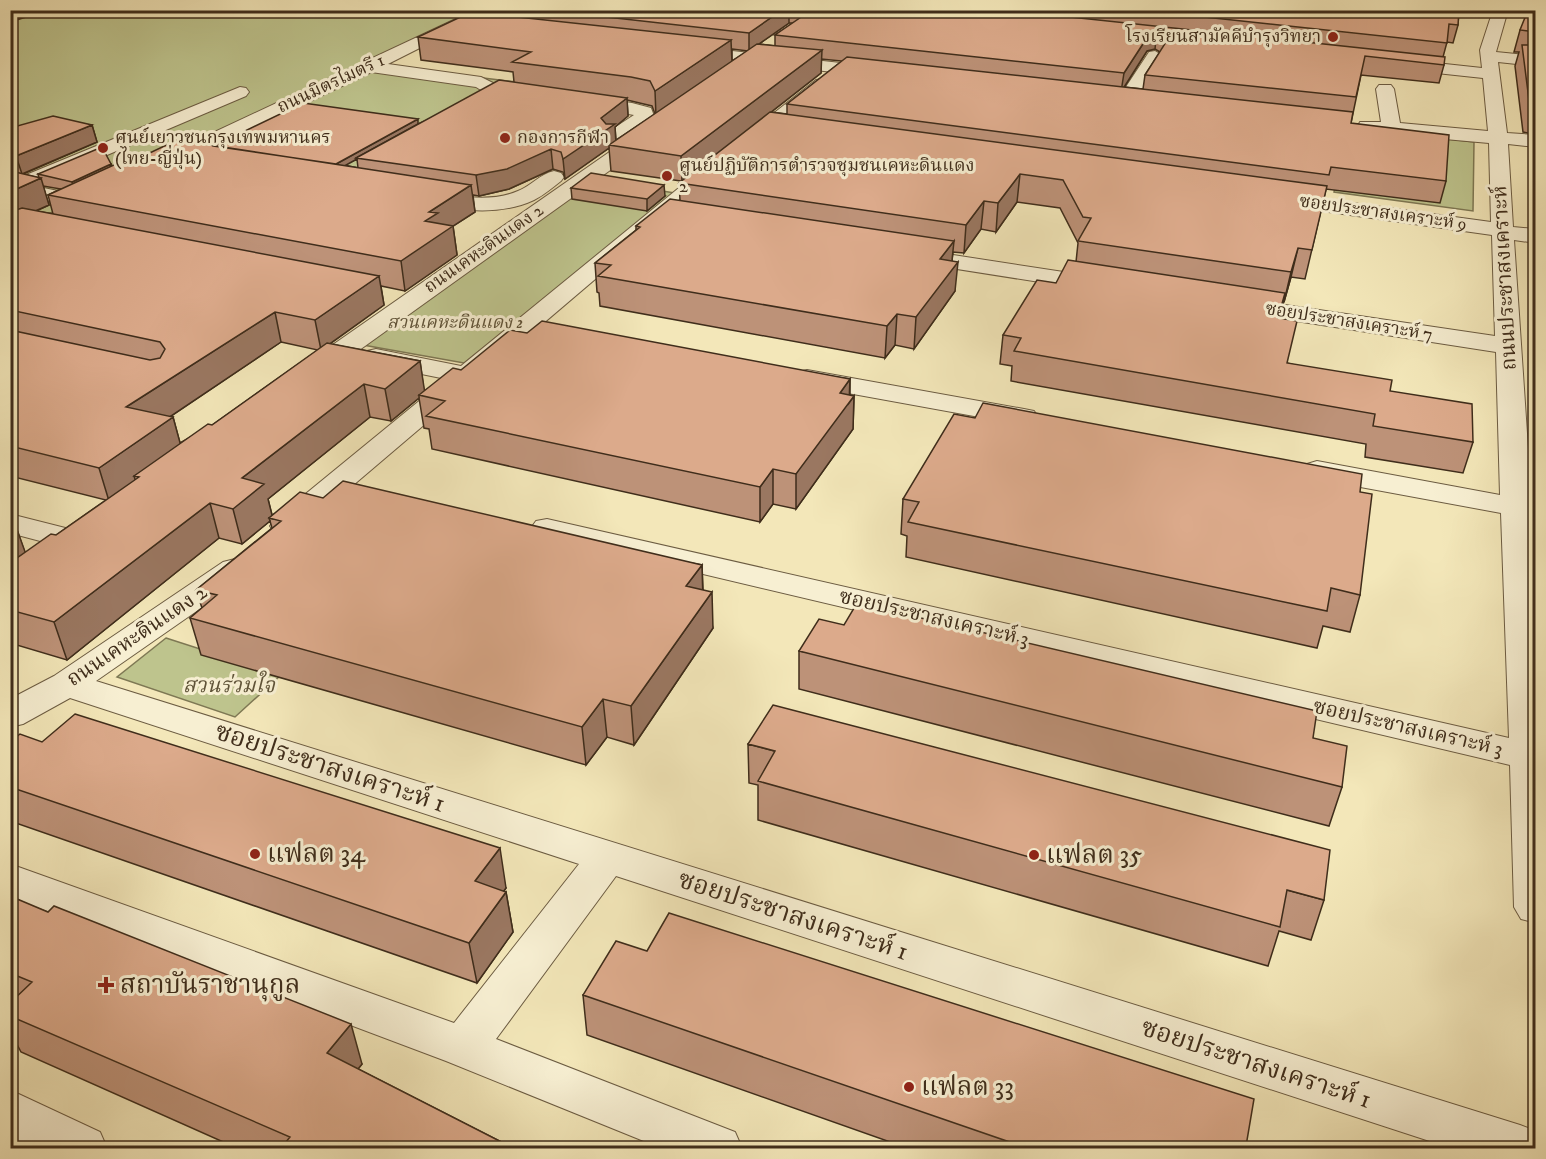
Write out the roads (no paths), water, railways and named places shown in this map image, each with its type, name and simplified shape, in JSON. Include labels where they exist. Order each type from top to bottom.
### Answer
[{"type":"street","name":"ถนนประชาสงเคราะห์","points":[[1501,10],[1490,40],[1489,65],[1498,138],[1509,346],[1523,392],[1516,507],[1530,671],[1528,756],[1536,907]]},
{"type":"street","name":"ถนนมิตรไมตรี 1","points":[[148,171],[455,25],[489,20]]},
{"type":"street","points":[[675,50],[764,52],[842,68],[900,74]]},
{"type":"street","points":[[726,79],[764,52]]},
{"type":"street","points":[[1150,102],[1118,98],[1155,56]]},
{"type":"street","points":[[1387,63],[1489,65],[1536,61]]},
{"type":"street","points":[[368,66],[481,82],[498,90],[632,108],[644,112],[645,116],[527,195],[484,205],[411,195]]},
{"type":"street","name":"ถนนเคหะดินแดง 2","points":[[10,715],[67,684],[239,566],[656,216],[676,189],[776,131],[842,68]]},
{"type":"street","points":[[1385,89],[1392,129]]},
{"type":"street","points":[[477,101],[498,90]]},
{"type":"street","points":[[79,202],[29,192],[22,187],[28,182],[240,92]]},
{"type":"street","name":"ถนนเคหะดินแดง 2","points":[[294,384],[341,350],[399,298],[589,176],[668,121]]},
{"type":"street","points":[[1347,124],[1536,141]]},
{"type":"street","points":[[177,157],[211,162]]},
{"type":"street","points":[[589,176],[622,181]]},
{"type":"street","points":[[54,214],[99,193]]},
{"type":"street","name":"ซอยประชาสงเคราะห์ 9","points":[[1262,197],[1536,236]]},
{"type":"street","points":[[656,216],[691,222]]},
{"type":"street","points":[[897,253],[1128,288]]},
{"type":"street","name":"ซอยประชาสงเคราะห์ 7","points":[[1220,302],[1509,346]]},
{"type":"street","points":[[525,326],[560,333]]},
{"type":"street","points":[[341,350],[467,375]]},
{"type":"street","points":[[783,373],[1051,422]]},
{"type":"street","points":[[1296,466],[1516,507]]},
{"type":"street","points":[[340,480],[375,489]]},
{"type":"street","name":"ซอยประชาสงเคราะห์ 3","points":[[515,521],[1528,756]]},
{"type":"street","points":[[10,523],[77,541]]},
{"type":"street","name":"ซอยประชาสงเคราะห์ 1","points":[[67,684],[1520,1149]]},
{"type":"street","points":[[464,1047],[607,857]]},
{"type":"street","points":[[10,880],[464,1047],[717,1149]]},
{"type":"street","points":[[10,1112],[82,1149]]},
{"type":"place","name":"โรงเรียนสามัคคีบํารุงวิทยา","points":[[1333,37]]},
{"type":"place","name":"กองการกีฬา","points":[[505,138]]},
{"type":"place","name":"ศูนย์เยาวชนกรุงเทพมหานคร (ไทย-ญี่ปุ่น)","points":[[103,148]]},
{"type":"place","name":"ศูนย์ปฏิบัติการตำรวจชุมชนเคหะดินแดง 2","points":[[667,176]]},
{"type":"place","name":"แฟลต 34","points":[[255,854]]},
{"type":"place","name":"แฟลต 35","points":[[1034,855]]},
{"type":"place","name":"สถาบันราชานุกูล","points":[[106,985]]},
{"type":"place","name":"แฟลต 33","points":[[909,1087]]},
{"type":"park label","name":"สวนเคหะดินแดง 2","points":[[455,323]]},
{"type":"park label","name":"สวนร่วมใจ","points":[[229,686]]}]
